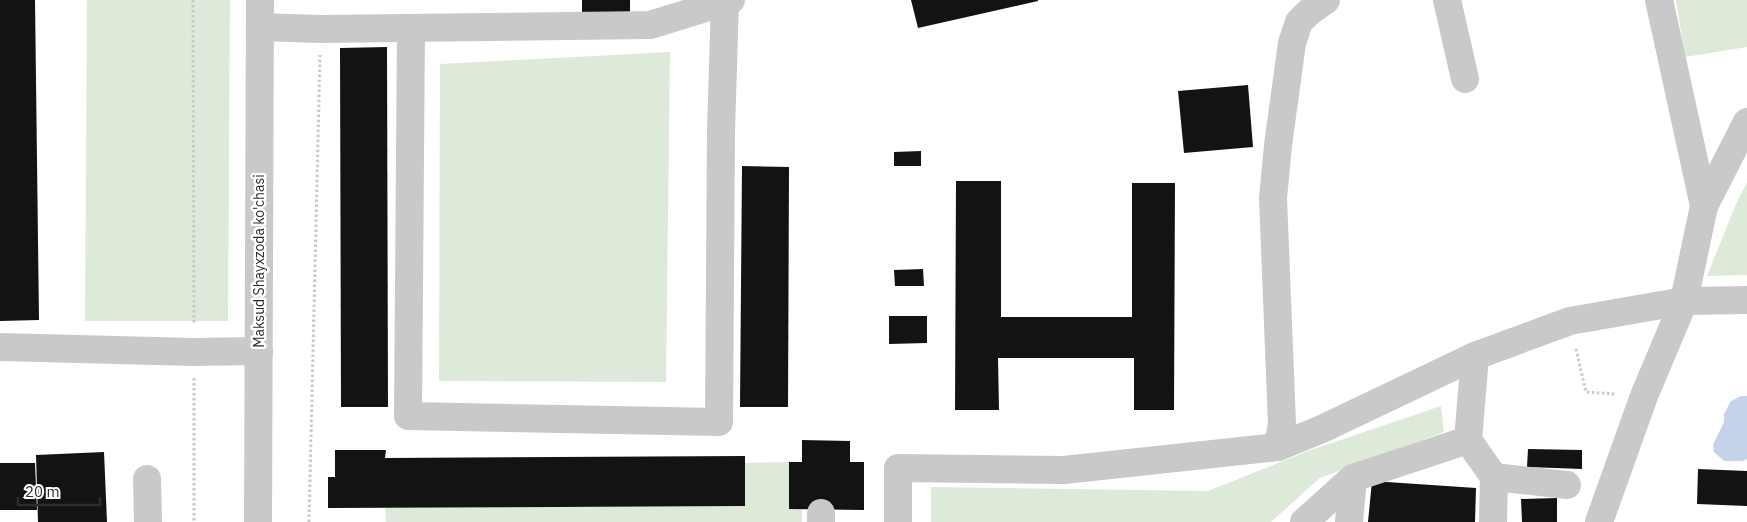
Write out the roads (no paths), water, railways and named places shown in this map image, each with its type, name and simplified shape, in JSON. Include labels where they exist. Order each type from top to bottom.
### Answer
[{"type":"street","name":"Maksud Shayxzoda ko'chasi","points":[[258,522],[260,0]]},
{"type":"street","points":[[1278,447],[1282,424],[1273,198],[1278,145],[1292,43],[1299,22],[1326,0]]},
{"type":"street","points":[[1447,0],[1464,78]]},
{"type":"street","points":[[1659,0],[1704,206]]},
{"type":"street","points":[[260,27],[320,29],[411,28],[650,12],[728,1],[720,131],[719,422],[408,416],[411,28]]},
{"type":"street","points":[[1599,522],[1644,396],[1684,301],[1704,206],[1747,122]]},
{"type":"street","points":[[898,522],[898,468],[1064,470],[1278,447],[1322,429],[1475,356],[1570,321],[1684,301],[1747,300]]},
{"type":"street","points":[[0,347],[194,352],[259,351]]},
{"type":"street","points":[[1475,356],[1468,440],[1494,477],[1493,522]]},
{"type":"street","points":[[1304,522],[1353,478],[1468,440]]},
{"type":"street","points":[[1494,477],[1567,485]]},
{"type":"street","points":[[1349,522],[1353,478]]},
{"type":"street","points":[[147,479],[148,522]]},
{"type":"water","points":[[1741,396],[1747,396],[1747,459],[1743,461],[1724,461],[1714,452],[1713,445],[1724,422],[1724,414],[1731,401]]}]
